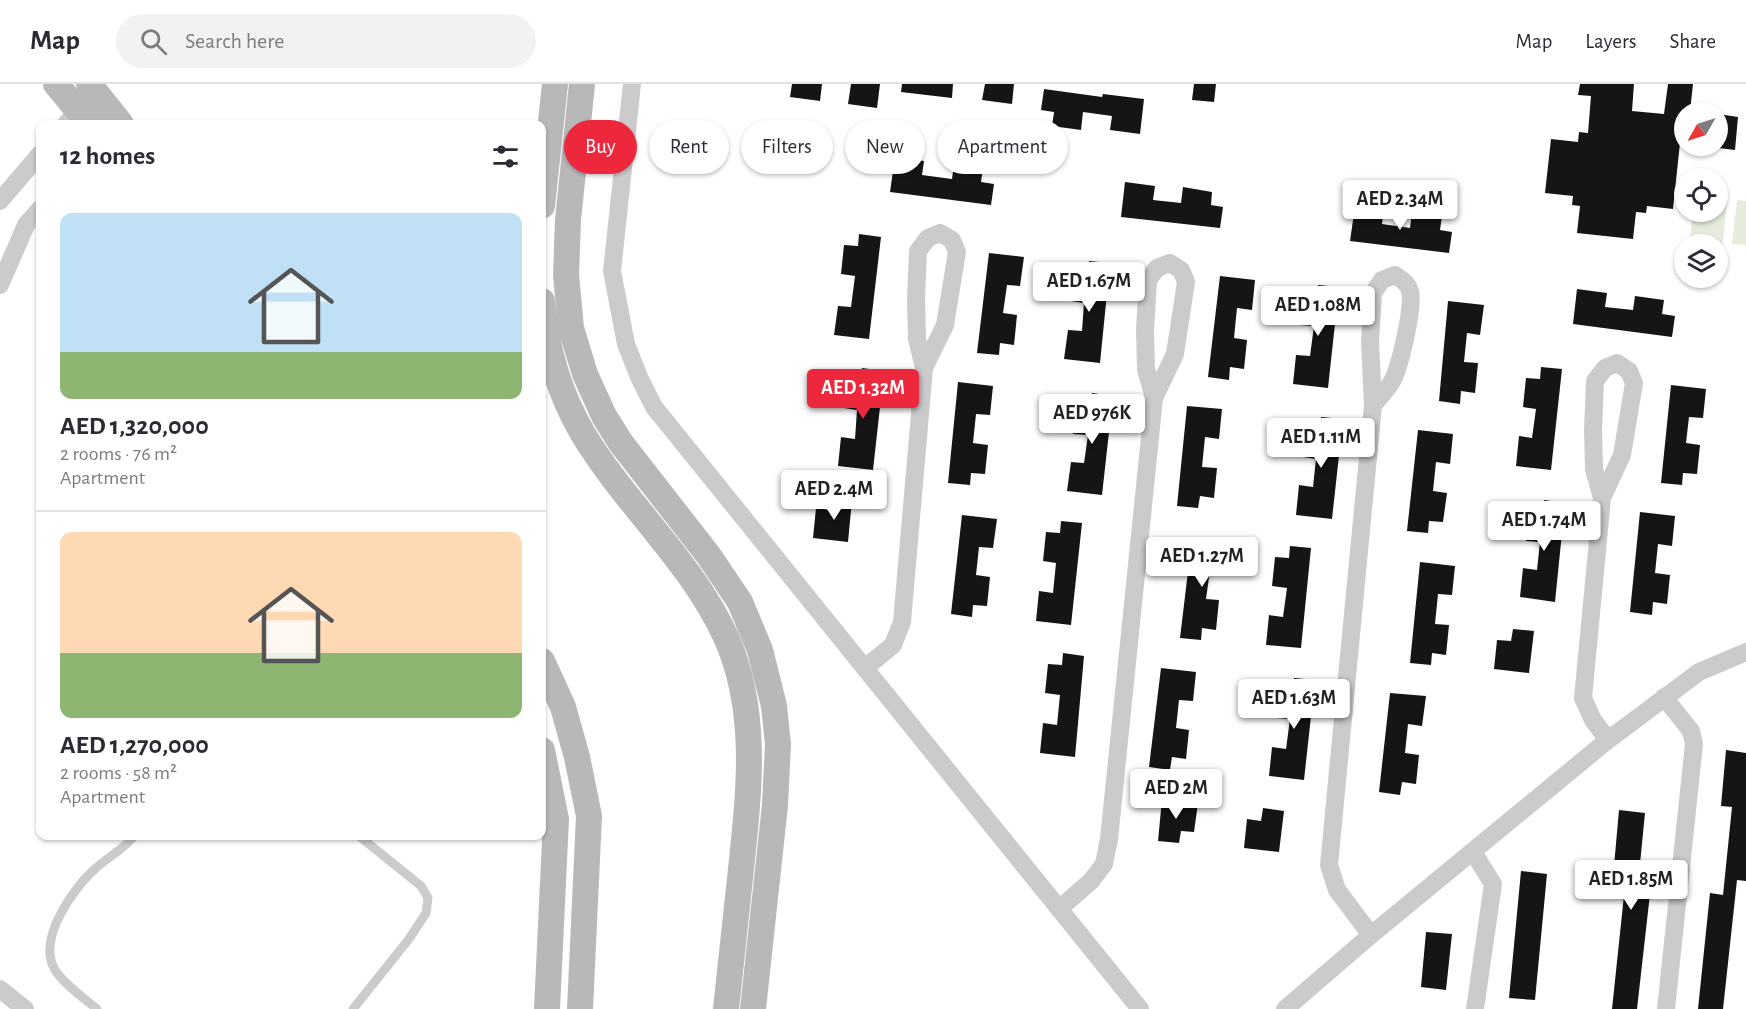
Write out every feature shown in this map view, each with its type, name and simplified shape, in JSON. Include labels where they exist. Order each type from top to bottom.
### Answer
[{"type":"main road","points":[[56,84],[78,120]]},
{"type":"main road","points":[[546,169],[555,84]]},
{"type":"main road","points":[[578,120],[582,84]]},
{"type":"main road","points":[[92,88],[116,120]]},
{"type":"main road","points":[[549,142],[564,144]]},
{"type":"main road","points":[[573,174],[566,276],[571,328],[585,374],[604,416],[621,443],[709,556],[740,602],[760,650],[774,706],[778,744],[775,805],[753,1009]]},
{"type":"main road","points":[[546,337],[559,384],[582,433],[610,474],[682,565],[713,612],[738,672],[748,723],[749,792],[726,1009]]},
{"type":"main road","points":[[546,671],[563,707],[577,757],[589,816],[580,1009]]},
{"type":"main road","points":[[546,770],[556,819],[547,1009]]},
{"type":"street","points":[[632,84],[612,271],[626,344],[654,406],[1140,1009]]},
{"type":"street","points":[[78,120],[92,88]]},
{"type":"street","points":[[0,201],[36,159]]},
{"type":"street","points":[[0,285],[26,225],[36,213]]},
{"type":"street","points":[[865,668],[893,645],[902,622],[924,368],[917,339],[918,251],[928,238],[940,233],[952,240],[957,252],[945,325],[924,368]]},
{"type":"street","points":[[1059,909],[1091,881],[1104,864],[1106,856],[1154,398],[1174,354],[1186,282],[1181,270],[1170,262],[1157,268],[1148,280],[1145,330],[1146,369],[1154,398]]},
{"type":"street","points":[[1371,934],[1337,890],[1329,866],[1373,405],[1370,342],[1372,292],[1382,280],[1395,275],[1406,282],[1411,294],[1405,343],[1399,367],[1390,384],[1373,405]]},
{"type":"street","points":[[1602,498],[1594,469],[1595,381],[1605,368],[1617,363],[1629,370],[1634,383],[1628,431],[1622,455],[1602,498],[1583,698],[1593,720],[1608,740]]},
{"type":"street","points":[[1285,1009],[1371,934],[1608,740],[1700,672],[1746,652]]},
{"type":"street","points":[[1664,697],[1691,731],[1694,744],[1666,1009]]},
{"type":"street","points":[[1473,852],[1493,884],[1475,1009]]},
{"type":"street","points":[[0,989],[25,1009]]},
{"type":"lane","points":[[97,1009],[77,993],[54,969],[49,947],[52,932],[71,897],[94,870],[129,840]]},
{"type":"lane","points":[[353,1009],[426,913],[428,898],[421,886],[364,840]]},
{"type":"green space","points":[[1737,200],[1746,201],[1746,245],[1732,244]]},
{"type":"green space","points":[[1692,222],[1725,222],[1724,234],[1690,234]]},
{"type":"building","points":[[792,84],[822,84],[820,101],[790,97]]},
{"type":"building","points":[[851,84],[880,84],[877,108],[848,104]]},
{"type":"building","points":[[902,84],[953,84],[952,98],[901,92]]},
{"type":"building","points":[[985,84],[1014,84],[1012,104],[982,100]]},
{"type":"building","points":[[1194,84],[1216,84],[1214,102],[1192,100]]},
{"type":"building","points":[[1580,84],[1634,84],[1632,111],[1664,114],[1668,84],[1693,84],[1691,102],[1674,102],[1674,156],[1679,156],[1677,168],[1674,168],[1673,209],[1647,206],[1646,213],[1636,212],[1633,239],[1577,233],[1580,206],[1572,205],[1573,196],[1545,193],[1551,139],[1578,142],[1579,132],[1588,133],[1591,96],[1578,95]]},
{"type":"building","points":[[1044,89],[1102,97],[1103,94],[1144,99],[1140,134],[1110,130],[1112,116],[1083,112],[1081,130],[1068,128],[1068,120],[1053,120],[1054,112],[1041,110]]},
{"type":"building","points":[[1728,116],[1738,117],[1735,150],[1728,149]]},
{"type":"building","points":[[893,174],[922,174],[952,179],[953,174],[982,174],[981,182],[994,184],[991,205],[890,192]]},
{"type":"building","points":[[1125,182],[1155,186],[1153,200],[1181,203],[1183,187],[1212,192],[1211,205],[1223,207],[1220,228],[1121,217]]},
{"type":"building","points":[[1355,206],[1384,210],[1382,224],[1410,228],[1412,212],[1442,216],[1440,230],[1452,232],[1449,253],[1350,241]]},
{"type":"building","points":[[859,234],[881,237],[869,339],[834,335],[838,306],[851,307],[855,276],[841,274],[844,245],[858,246]]},
{"type":"building","points":[[989,253],[1024,257],[1020,286],[1007,285],[1003,313],[1017,315],[1014,345],[1000,343],[999,355],[977,353]]},
{"type":"building","points":[[1089,261],[1110,263],[1100,363],[1064,359],[1068,330],[1082,331],[1084,303],[1071,301],[1074,271],[1088,273]]},
{"type":"building","points":[[1220,276],[1255,280],[1252,310],[1237,308],[1234,338],[1247,340],[1244,369],[1230,367],[1229,380],[1208,377]]},
{"type":"building","points":[[1318,285],[1339,287],[1328,388],[1293,384],[1296,355],[1310,356],[1314,326],[1299,325],[1303,295],[1316,297]]},
{"type":"building","points":[[1577,289],[1607,293],[1605,307],[1633,310],[1635,296],[1664,300],[1662,314],[1675,316],[1672,337],[1573,324]]},
{"type":"building","points":[[1448,301],[1484,305],[1480,335],[1467,333],[1464,362],[1478,363],[1475,393],[1461,391],[1460,404],[1439,401]]},
{"type":"building","points":[[1541,367],[1562,369],[1551,470],[1516,466],[1519,436],[1532,438],[1536,409],[1523,407],[1526,378],[1540,379]]},
{"type":"building","points":[[862,368],[884,371],[873,470],[838,466],[841,437],[855,439],[857,410],[844,408],[847,379],[861,381]]},
{"type":"building","points":[[958,382],[993,386],[990,415],[976,414],[973,443],[988,445],[985,474],[971,473],[970,485],[948,483]]},
{"type":"building","points":[[1671,385],[1706,389],[1703,418],[1689,417],[1686,443],[1700,445],[1697,474],[1683,473],[1682,485],[1661,483]]},
{"type":"building","points":[[1092,393],[1113,396],[1102,495],[1067,491],[1071,462],[1084,463],[1088,435],[1073,434],[1076,404],[1090,406]]},
{"type":"building","points":[[1187,406],[1222,409],[1219,439],[1205,437],[1202,467],[1217,468],[1214,498],[1200,496],[1198,508],[1177,506]]},
{"type":"building","points":[[1321,417],[1343,419],[1332,519],[1296,515],[1299,485],[1313,487],[1316,459],[1303,457],[1306,428],[1320,429]]},
{"type":"building","points":[[1418,430],[1453,434],[1450,464],[1436,462],[1433,491],[1447,493],[1443,522],[1429,521],[1428,533],[1407,531]]},
{"type":"building","points":[[831,498],[852,500],[848,542],[813,538],[816,508],[830,510]]},
{"type":"building","points":[[1544,500],[1565,503],[1555,602],[1520,597],[1523,568],[1537,570],[1540,542],[1526,541],[1529,511],[1543,513]]},
{"type":"building","points":[[1640,512],[1675,516],[1672,546],[1658,544],[1655,573],[1670,575],[1667,604],[1653,602],[1652,615],[1630,612]]},
{"type":"building","points":[[962,515],[997,519],[993,548],[979,547],[976,575],[990,577],[987,606],[973,605],[972,617],[951,614]]},
{"type":"building","points":[[1061,521],[1082,523],[1071,625],[1036,621],[1039,591],[1053,593],[1056,563],[1043,561],[1046,532],[1060,533]]},
{"type":"building","points":[[1192,538],[1227,542],[1224,571],[1210,570],[1206,599],[1219,600],[1216,630],[1202,628],[1201,640],[1180,638]]},
{"type":"building","points":[[1290,546],[1311,548],[1301,648],[1266,645],[1269,615],[1283,617],[1287,588],[1272,586],[1275,557],[1289,558]]},
{"type":"building","points":[[1420,562],[1455,566],[1452,595],[1438,594],[1435,624],[1449,625],[1446,655],[1432,653],[1431,665],[1410,663]]},
{"type":"building","points":[[1513,629],[1534,631],[1529,673],[1494,669],[1497,640],[1511,641]]},
{"type":"building","points":[[1063,653],[1084,656],[1075,757],[1040,753],[1043,723],[1057,725],[1060,695],[1045,693],[1048,664],[1062,665]]},
{"type":"building","points":[[1161,668],[1196,672],[1193,701],[1179,700],[1176,728],[1189,730],[1186,759],[1172,757],[1170,770],[1149,767]]},
{"type":"building","points":[[1294,678],[1315,680],[1304,780],[1269,776],[1272,747],[1286,749],[1290,719],[1275,718],[1278,688],[1292,690]]},
{"type":"building","points":[[1390,693],[1426,696],[1422,726],[1408,724],[1405,753],[1419,755],[1416,784],[1402,782],[1400,795],[1379,792]]},
{"type":"building","points":[[1726,750],[1746,753],[1746,881],[1737,880],[1723,1009],[1698,1009],[1710,893],[1723,895],[1732,807],[1721,806]]},
{"type":"building","points":[[1162,799],[1198,803],[1194,832],[1181,831],[1179,843],[1158,841]]},
{"type":"building","points":[[1263,808],[1284,811],[1279,852],[1244,848],[1247,819],[1261,821]]},
{"type":"building","points":[[1619,810],[1645,813],[1638,884],[1651,885],[1637,1009],[1612,1009],[1627,867],[1614,866]]},
{"type":"building","points":[[1521,871],[1547,874],[1535,1000],[1509,998]]},
{"type":"building","points":[[1426,932],[1452,934],[1446,990],[1421,987]]}]
